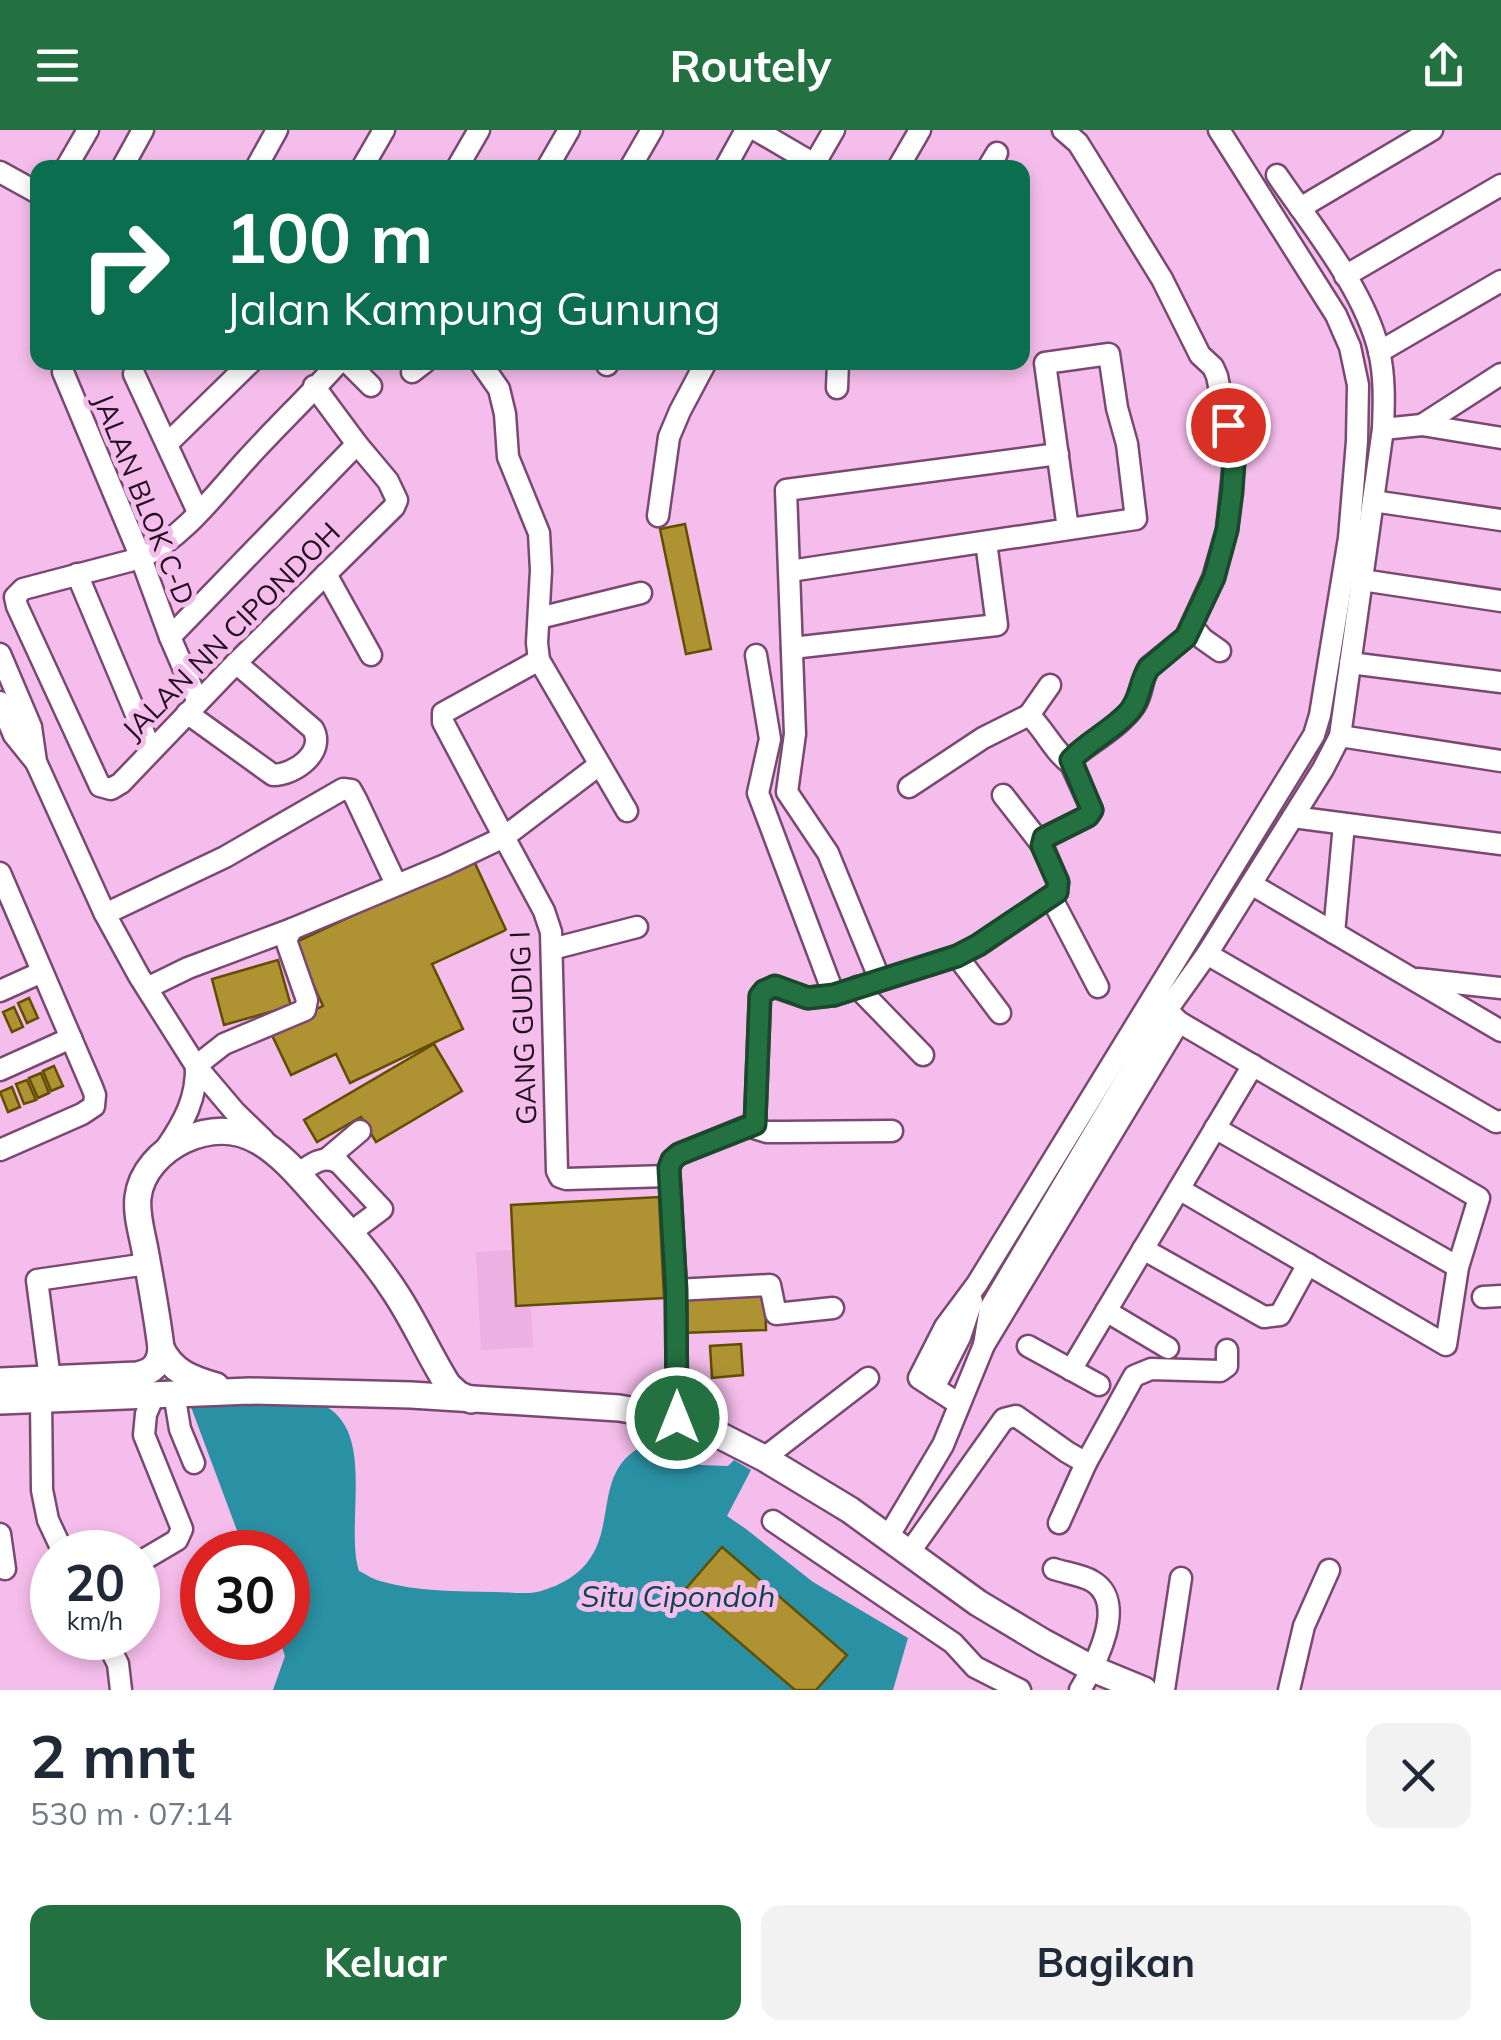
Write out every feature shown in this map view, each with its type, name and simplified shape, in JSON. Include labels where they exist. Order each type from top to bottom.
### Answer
[{"type":"main road","points":[[250,1391],[212,1385],[171,1364],[161,1348],[138,1212],[138,1196],[147,1172],[159,1158],[187,1139],[220,1131],[255,1138],[277,1152],[313,1166],[361,1225],[452,1390],[470,1400]]},
{"type":"main road","points":[[0,1401],[45,1389],[143,1374],[157,1365],[161,1348]]},
{"type":"main road","points":[[411,1395],[431,1387],[439,1369]]},
{"type":"main road","points":[[0,1381],[45,1389],[411,1395],[619,1408],[677,1418],[764,1458],[850,1510],[1087,1679],[1144,1690]]},
{"type":"street","points":[[71,160],[88,130]]},
{"type":"street","points":[[126,160],[143,130]]},
{"type":"street","points":[[260,160],[277,130]]},
{"type":"street","points":[[367,160],[384,130]]},
{"type":"street","points":[[462,160],[479,130]]},
{"type":"street","points":[[552,160],[569,130]]},
{"type":"street","points":[[635,160],[652,130]]},
{"type":"street","points":[[729,160],[746,130]]},
{"type":"street","points":[[756,130],[806,160]]},
{"type":"street","points":[[819,160],[834,130]]},
{"type":"street","points":[[903,160],[920,130]]},
{"type":"street","points":[[1063,130],[1078,143],[1162,279],[1200,356],[1213,367],[1234,462],[1227,530],[1192,626],[1186,637],[1144,674],[1140,695],[1132,708],[1073,757],[1071,764]]},
{"type":"street","points":[[958,1404],[927,1383],[960,1337],[977,1284],[1314,735],[1320,715],[1349,538],[1358,384],[1350,348],[1336,315],[1218,130]]},
{"type":"street","points":[[1300,208],[1432,130]]},
{"type":"street","points":[[0,172],[30,189]]},
{"type":"street","points":[[899,1545],[984,1345],[1207,954],[1340,736],[1383,430],[1384,391],[1379,352],[1367,317],[1345,276],[1278,175]]},
{"type":"street","points":[[1345,276],[1501,186]]},
{"type":"street","points":[[1379,352],[1501,281]]},
{"type":"street","points":[[790,571],[1136,519],[1128,444],[1110,354],[1045,363],[1068,529]]},
{"type":"street","points":[[167,444],[238,370]]},
{"type":"street","points":[[22,731],[64,712],[15,596],[23,589],[142,558],[168,540],[332,370]]},
{"type":"street","points":[[349,370],[371,386]]},
{"type":"street","points":[[486,370],[499,389],[508,457],[539,533],[539,660],[627,810]]},
{"type":"street","points":[[658,516],[669,437],[702,370]]},
{"type":"street","points":[[836,388],[837,370]]},
{"type":"street","name":"JALAN BLOK C-D","points":[[63,372],[142,558],[193,707]]},
{"type":"street","points":[[134,374],[198,512]]},
{"type":"street","points":[[1422,424],[1501,374]]},
{"type":"street","points":[[170,637],[357,444],[314,386]]},
{"type":"street","points":[[1383,430],[1422,424],[1501,438]]},
{"type":"street","name":"JALAN NN CIPONDOH","points":[[64,712],[100,786],[112,789],[121,783],[394,507],[397,500],[388,481],[357,444]]},
{"type":"street","points":[[880,980],[828,854],[787,792],[795,734],[786,490],[1058,454]]},
{"type":"street","points":[[1373,501],[1501,520]]},
{"type":"street","points":[[792,648],[997,625],[986,542]]},
{"type":"street","points":[[77,574],[151,750]]},
{"type":"street","points":[[326,574],[370,655]]},
{"type":"street","points":[[1362,580],[1501,601]]},
{"type":"street","points":[[538,618],[640,593]]},
{"type":"street","points":[[1192,626],[1220,651]]},
{"type":"street","points":[[0,654],[22,731],[116,909],[147,988],[196,1066],[242,1120],[277,1152]]},
{"type":"street","points":[[756,655],[770,738],[758,793],[834,995]]},
{"type":"street","name":"GANG GUDIG I","points":[[539,660],[443,712],[443,722],[548,922],[558,1175],[566,1180],[668,1176]]},
{"type":"street","points":[[193,707],[273,776],[286,775],[306,760],[318,744],[313,729],[236,663]]},
{"type":"street","points":[[1350,663],[1501,682]]},
{"type":"street","points":[[908,787],[983,738],[1030,715],[1050,685]]},
{"type":"street","points":[[0,702],[22,731]]},
{"type":"street","points":[[1030,715],[1060,756],[1071,764],[1092,808],[1091,813],[1047,836],[1042,846]]},
{"type":"street","points":[[1340,736],[1501,761]]},
{"type":"street","points":[[147,988],[445,865],[504,836],[600,765]]},
{"type":"street","points":[[116,909],[225,857],[343,789],[351,790],[396,884]]},
{"type":"street","points":[[677,1418],[670,1164],[679,1154],[751,1127],[756,1120],[760,996],[764,991],[775,986],[808,998],[834,995],[957,956],[1057,892],[1058,882],[1042,846],[1003,795]]},
{"type":"street","points":[[1293,817],[1501,844]]},
{"type":"street","points":[[1334,933],[1344,824]]},
{"type":"street","points":[[0,873],[7,908],[42,972],[95,1095],[94,1106],[82,1114],[0,1150]]},
{"type":"street","points":[[1251,884],[1501,1031]]},
{"type":"street","points":[[1050,897],[1098,987]]},
{"type":"street","points":[[196,1066],[224,1044],[305,1010],[307,1000],[286,940],[292,928]]},
{"type":"street","points":[[552,949],[637,928]]},
{"type":"street","points":[[1207,954],[1496,1122],[1501,1121]]},
{"type":"street","points":[[957,956],[1000,1013]]},
{"type":"street","points":[[0,991],[42,972]]},
{"type":"street","points":[[1412,979],[1501,988]]},
{"type":"street","points":[[858,988],[922,1055]]},
{"type":"street","points":[[1173,1016],[1479,1198],[1458,1267],[1446,1345],[1179,1189]]},
{"type":"street","points":[[0,1070],[71,1038]]},
{"type":"street","points":[[1071,1370],[1252,1065]]},
{"type":"street","points":[[159,1158],[180,1129],[190,1106],[196,1066]]},
{"type":"street","points":[[751,1127],[767,1132],[892,1131]]},
{"type":"street","points":[[1214,1128],[1458,1267]]},
{"type":"street","points":[[313,1166],[360,1130]]},
{"type":"street","points":[[313,1166],[339,1164],[382,1209],[361,1225]]},
{"type":"street","points":[[1143,1249],[1264,1318],[1280,1314],[1308,1264]]},
{"type":"street","points":[[55,1530],[44,1502],[45,1389],[37,1280],[147,1264]]},
{"type":"street","points":[[676,1290],[770,1285],[776,1314],[833,1308]]},
{"type":"street","points":[[1106,1311],[1168,1348]]},
{"type":"street","points":[[1028,1346],[1099,1385]]},
{"type":"street","points":[[1059,1523],[1086,1462],[1134,1376],[1151,1369],[1220,1370],[1227,1366],[1227,1350]]},
{"type":"street","points":[[764,1458],[868,1378]]},
{"type":"street","points":[[160,1550],[177,1540],[182,1529],[144,1435],[146,1414],[164,1393],[194,1464]]},
{"type":"street","points":[[899,1545],[1004,1418],[1016,1416],[1086,1462]]},
{"type":"street","points":[[773,1521],[953,1643],[975,1667],[1020,1690]]},
{"type":"street","points":[[0,1534],[5,1568]]},
{"type":"street","points":[[1054,1569],[1094,1582],[1109,1605],[1108,1626],[1087,1679]]},
{"type":"street","points":[[1289,1690],[1304,1626],[1329,1570]]},
{"type":"street","points":[[1164,1690],[1181,1578]]},
{"type":"street","points":[[116,1660],[121,1690]]},
{"type":"shaded area","points":[[513,1250],[516,1305],[531,1305],[533,1347],[481,1350],[476,1252]]},
{"type":"water","name":"Situ Cipondoh","points":[[209,1403],[321,1404],[338,1416],[349,1434],[354,1455],[355,1551],[359,1571],[394,1585],[423,1589],[524,1593],[556,1586],[576,1574],[591,1557],[617,1470],[639,1448],[701,1465],[728,1466],[734,1460],[751,1470],[727,1516],[813,1582],[908,1638],[893,1690],[273,1690],[284,1660],[310,1660],[310,1530],[237,1530],[191,1407]]},
{"type":"building","points":[[685,524],[711,649],[686,654],[660,529]]},
{"type":"building","points":[[473,859],[506,930],[432,964],[463,1029],[350,1083],[336,1054],[291,1075],[270,1031],[323,1006],[294,943]]},
{"type":"building","points":[[278,960],[291,1006],[224,1025],[212,979]]},
{"type":"building","points":[[29,998],[38,1018],[27,1023],[18,1003]]},
{"type":"building","points":[[14,1007],[23,1027],[12,1032],[3,1012]]},
{"type":"building","points":[[434,1044],[462,1091],[376,1142],[361,1117],[317,1142],[304,1120]]},
{"type":"building","points":[[54,1066],[63,1086],[51,1091],[43,1071]]},
{"type":"building","points":[[41,1073],[49,1093],[38,1098],[29,1078]]},
{"type":"building","points":[[27,1080],[36,1100],[24,1104],[16,1084]]},
{"type":"building","points":[[12,1087],[20,1107],[8,1112],[0,1092]]},
{"type":"building","points":[[659,1197],[664,1298],[516,1306],[511,1205]]},
{"type":"building","points":[[765,1293],[766,1330],[682,1333],[680,1297]]},
{"type":"building","points":[[741,1344],[743,1375],[712,1378],[710,1346]]},
{"type":"building","points":[[722,1547],[847,1655],[816,1690],[795,1690],[682,1593]]},
{"type":"route","points":[[677,1418],[676,1290],[669,1168],[679,1154],[754,1126],[760,996],[775,986],[808,998],[834,995],[957,956],[1057,892],[1058,882],[1042,846],[1044,838],[1088,816],[1092,810],[1071,760],[1132,708],[1140,695],[1144,674],[1186,637],[1214,578],[1232,492],[1234,462],[1228,425]]}]
